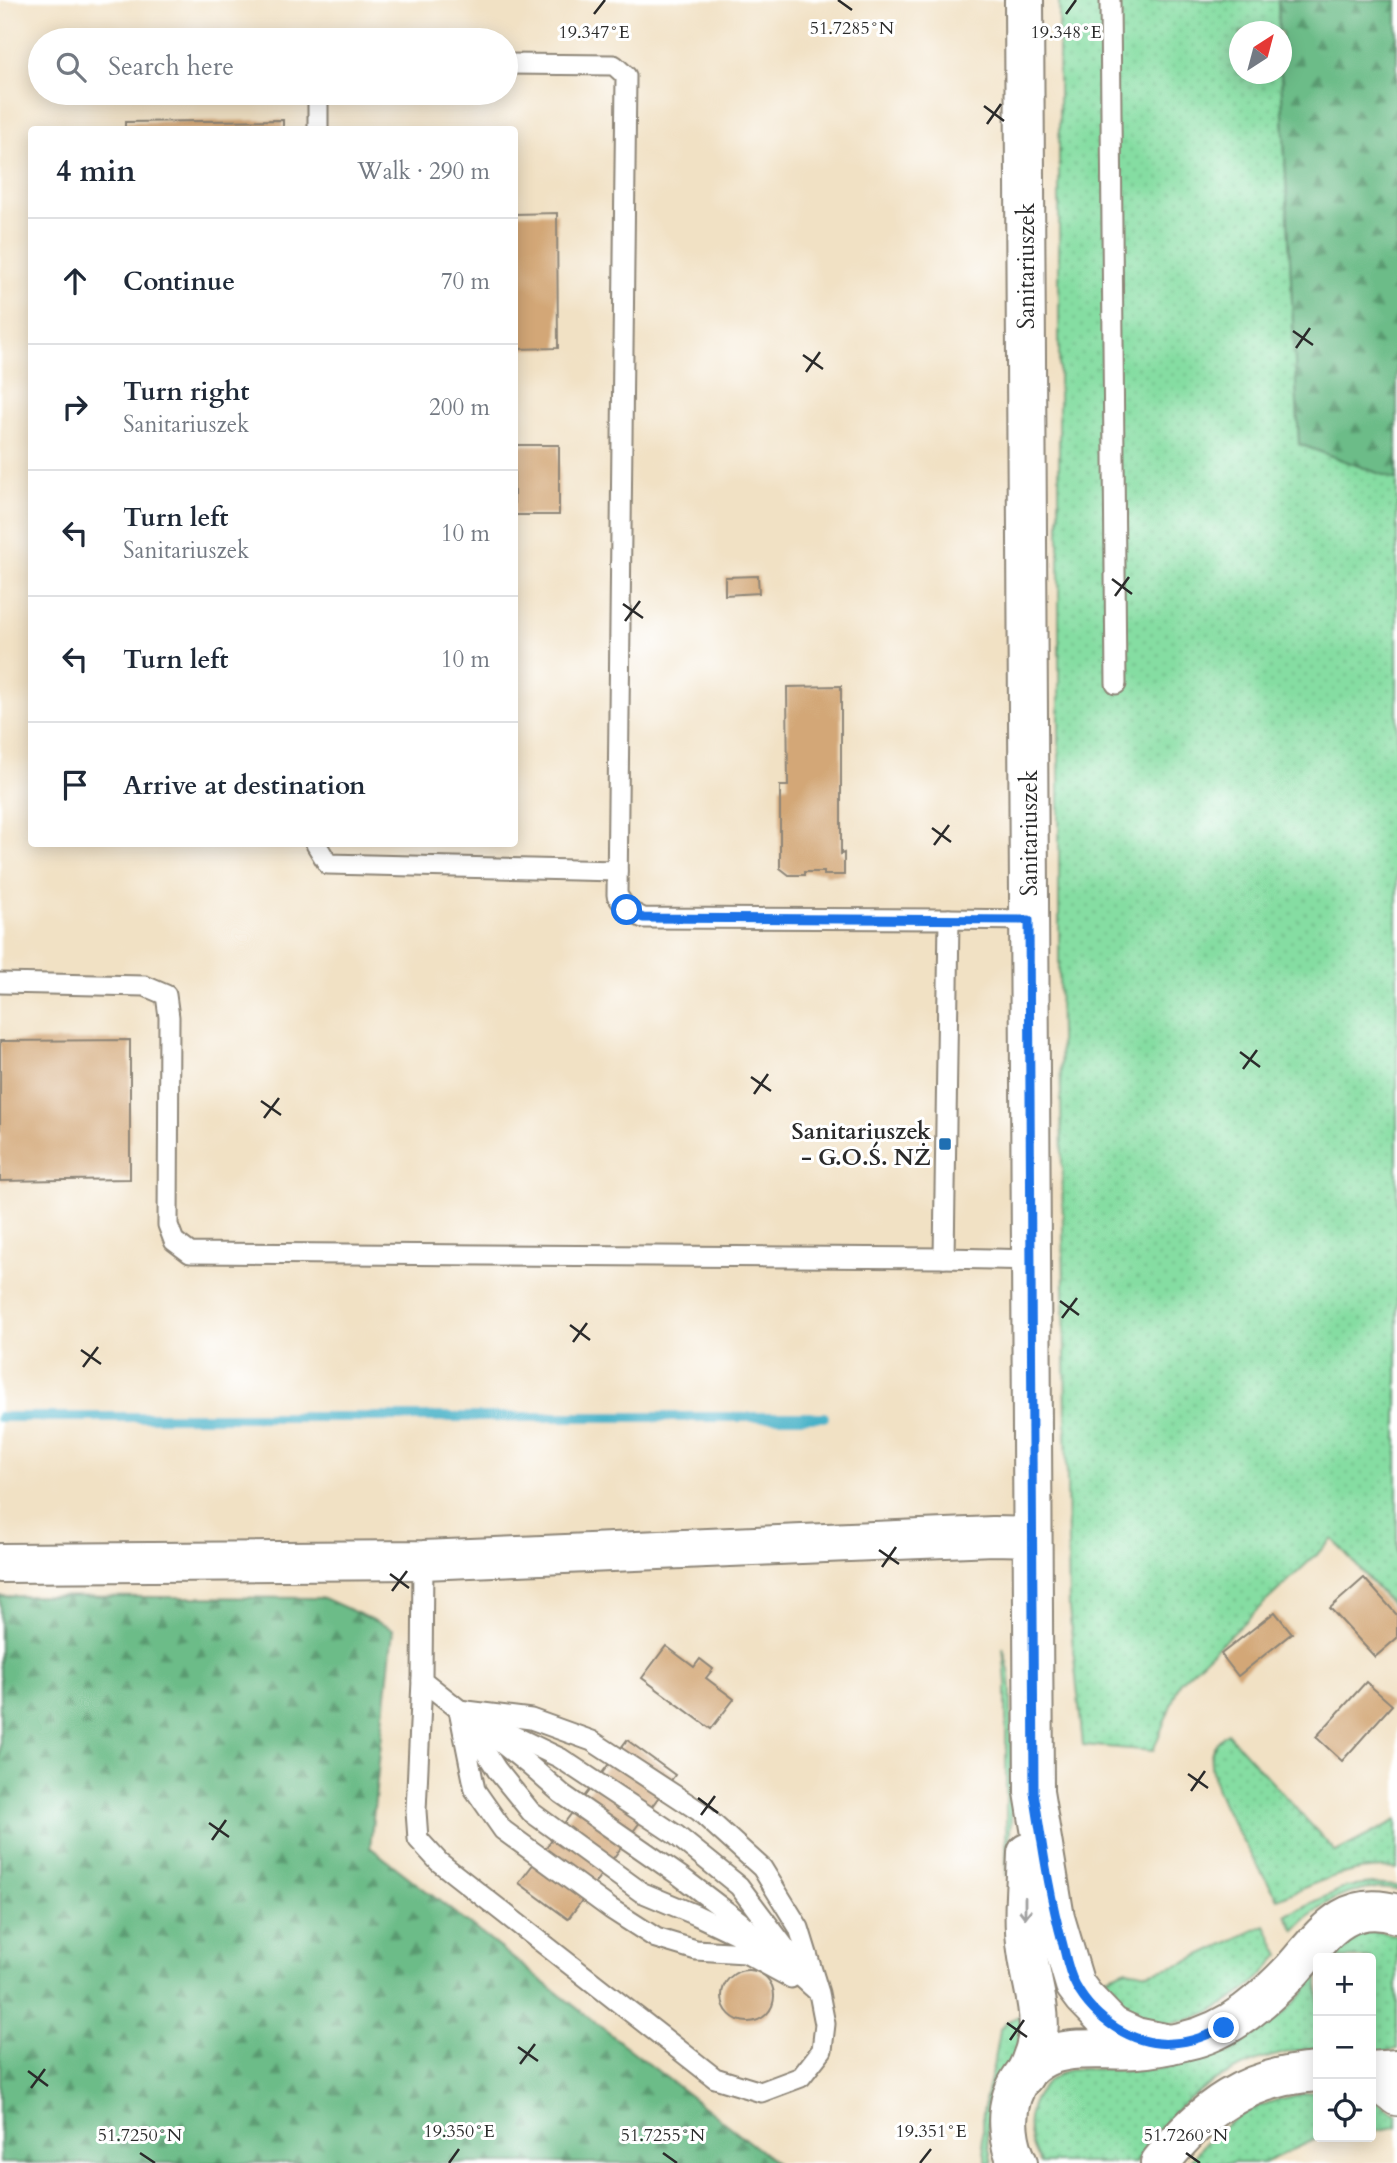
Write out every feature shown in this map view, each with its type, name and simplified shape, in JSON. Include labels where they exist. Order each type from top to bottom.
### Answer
[{"type":"street","name":"Sanitariuszek","points":[[1016,2159],[1009,2133],[1010,2102],[1016,2085],[1024,2076],[1035,2052],[1039,2031],[1037,1998],[1027,1950],[1025,1920],[1027,1851],[1034,1792],[1024,0]]},
{"type":"street","points":[[0,1563],[424,1560],[993,1536],[1032,1537]]},
{"type":"street","name":"Sanitariuszek","points":[[1034,1792],[1055,1918],[1075,1985],[1112,2026],[1136,2037],[1170,2044]]},
{"type":"street","points":[[1024,2076],[1040,2061],[1054,2053],[1071,2049],[1135,2049],[1201,2038],[1224,2028],[1262,2000],[1325,1931],[1338,1921],[1353,1913],[1371,1910],[1397,1914]]},
{"type":"street","points":[[1376,2071],[1397,2069]]},
{"type":"street","points":[[1160,2163],[1194,2123],[1234,2093],[1281,2076],[1313,2073]]},
{"type":"street","points":[[1374,2079],[1397,2097]]},
{"type":"lane","points":[[1110,0],[1116,684]]},
{"type":"lane","points":[[518,64],[614,65],[626,76],[617,895],[627,910],[643,918],[1029,920]]},
{"type":"lane","points":[[318,105],[318,126]]},
{"type":"lane","points":[[318,847],[328,864],[617,872]]},
{"type":"lane","points":[[944,1258],[949,919]]},
{"type":"lane","points":[[0,983],[145,986],[166,995],[169,1017],[168,1225],[174,1241],[190,1253],[1032,1260]]},
{"type":"lane","points":[[424,1560],[416,1811],[418,1839],[439,1862],[715,2078],[761,2092],[801,2077],[821,2050],[825,2024],[819,1993],[799,1928],[762,1868],[699,1811],[592,1741],[531,1719],[459,1710]]},
{"type":"lane","points":[[422,1680],[562,1794],[680,1876],[739,1921],[819,1993]]},
{"type":"lane","points":[[459,1710],[475,1790],[503,1830],[611,1909],[656,1938],[696,1950],[745,1953],[819,1993]]},
{"type":"lane","points":[[459,1710],[497,1770],[531,1812],[641,1892],[736,1934],[819,1993]]},
{"type":"lane","points":[[459,1710],[560,1758],[676,1835],[739,1886],[819,1993]]},
{"type":"green space","points":[[1059,0],[1278,0],[1279,21],[1229,21],[1229,84],[1281,84],[1299,444],[1397,480],[1397,1611],[1333,1539],[1180,1682],[1153,1751],[1083,1745],[1069,1609],[1059,973]]},
{"type":"green space","points":[[1278,0],[1397,0],[1397,480],[1299,444],[1281,84],[1292,84],[1292,21],[1279,21]]},
{"type":"green space","points":[[0,1596],[324,1598],[393,1629],[370,1847],[776,2163],[0,2163]]},
{"type":"green space","points":[[1003,1647],[1011,1689],[1012,1808],[1006,1876],[1006,1683]]},
{"type":"green space","points":[[1227,1733],[1336,1852],[1397,1820],[1397,1869],[1351,1872],[1278,1899],[1225,1808],[1217,1788],[1211,1755],[1219,1740]]},
{"type":"green space","points":[[1371,1884],[1397,1886],[1397,1890],[1368,1889],[1341,1896],[1317,1911],[1295,1930],[1286,1915],[1346,1887]]},
{"type":"green space","points":[[1265,1925],[1280,1955],[1258,1980],[1241,1993],[1212,2011],[1196,2017],[1163,2024],[1130,2018],[1090,1983],[1127,1969],[1148,1973],[1181,1964]]},
{"type":"green space","points":[[1374,1931],[1397,1935],[1397,2049],[1376,2051],[1376,1953],[1333,1953],[1360,1934]]},
{"type":"green space","points":[[1313,1979],[1313,2049],[1252,2063],[1212,2083],[1176,2110],[1136,2163],[1040,2163],[1029,2135],[1031,2108],[1044,2086],[1055,2077],[1069,2069],[1131,2070],[1166,2067],[1218,2054],[1264,2029],[1302,1994]]},
{"type":"green space","points":[[1028,2012],[1015,2055],[1000,2075],[989,2101],[987,2138],[992,2163],[987,2163],[983,2145],[983,2112],[1000,2029],[1008,2021]]},
{"type":"green space","points":[[1313,2092],[1313,2141],[1263,2163],[1188,2163],[1215,2134],[1245,2113],[1261,2105]]},
{"type":"green space","points":[[1376,2100],[1397,2115],[1397,2127],[1376,2130]]},
{"type":"building","points":[[283,120],[283,126],[125,126],[125,122]]},
{"type":"building","points":[[557,213],[558,348],[518,349],[518,214]]},
{"type":"building","points":[[518,445],[559,445],[559,515],[518,515]]},
{"type":"building","points":[[758,576],[759,593],[725,595],[725,577]]},
{"type":"building","points":[[841,686],[841,854],[844,853],[844,875],[804,872],[804,875],[789,875],[780,868],[780,786],[788,786],[787,687]]},
{"type":"building","points":[[130,1040],[130,1179],[0,1181],[0,1041]]},
{"type":"building","points":[[1364,1578],[1397,1615],[1397,1638],[1375,1657],[1330,1608]]},
{"type":"building","points":[[1275,1612],[1292,1633],[1238,1676],[1221,1654]]},
{"type":"building","points":[[666,1646],[694,1667],[700,1659],[713,1669],[706,1678],[734,1699],[711,1729],[642,1678]]},
{"type":"building","points":[[1366,1682],[1392,1705],[1342,1761],[1316,1737]]},
{"type":"building","points":[[627,1740],[675,1775],[568,1919],[519,1883]]},
{"type":"building","points":[[748,1970],[758,1972],[766,1978],[772,1986],[772,2006],[766,2014],[758,2020],[748,2022],[738,2020],[730,2014],[724,2006],[722,1996],[724,1986],[730,1978],[738,1972]]},
{"type":"waterway","points":[[0,1417],[824,1417]]},
{"type":"place","name":"Sanitariuszek - G.O.Ś. NŻ","points":[[945,1144]]},
{"type":"route","points":[[627,910],[643,918],[1029,920],[1034,1792],[1045,1864],[1055,1918],[1075,1985],[1101,2017],[1124,2033],[1170,2044],[1201,2038],[1224,2028]]}]
